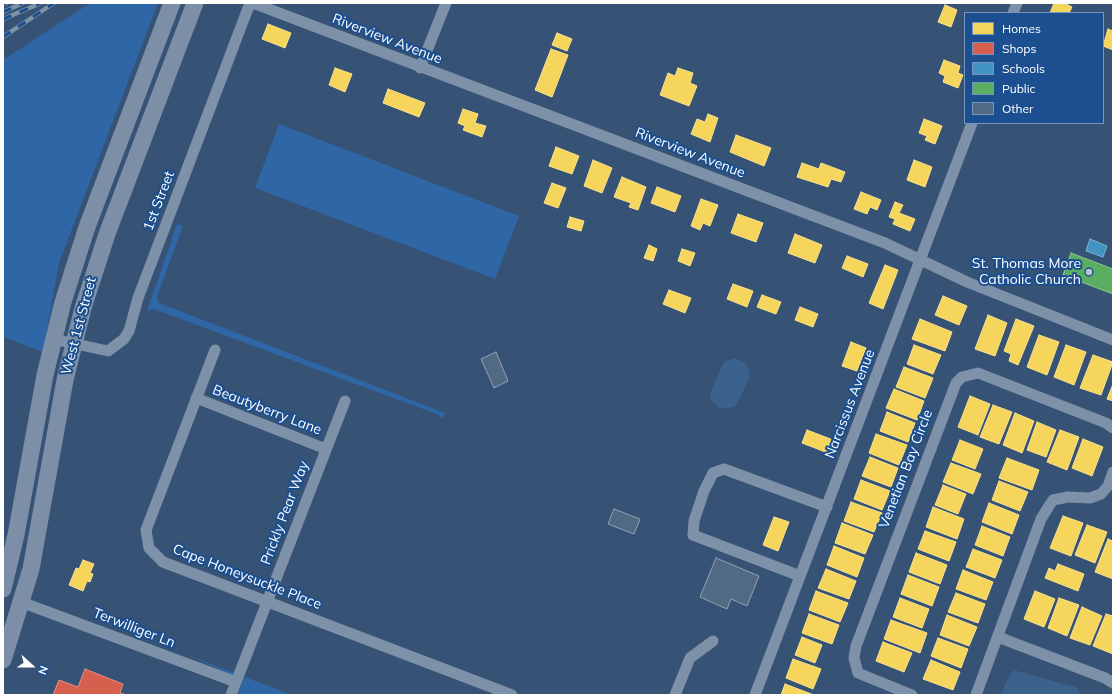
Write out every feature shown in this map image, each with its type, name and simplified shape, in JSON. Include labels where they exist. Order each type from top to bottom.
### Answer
[{"type":"main road","name":"West 1st Street","points":[[3,589],[19,521],[53,339],[79,249],[172,3]]},
{"type":"main road","name":"West 1st Street","points":[[3,660],[22,602],[39,531],[73,345],[99,256],[195,3]]},
{"type":"street","name":"1st Street","points":[[53,339],[73,345],[108,350],[124,339],[129,331],[138,298],[251,3]]},
{"type":"street","name":"Riverview Avenue","points":[[251,3],[885,243],[966,282],[1113,340]]},
{"type":"street","points":[[420,68],[446,3]]},
{"type":"street","name":"Narcissus Avenue","points":[[755,695],[972,124]]},
{"type":"street","name":"Cape Honeysuckle Place","points":[[214,350],[146,530],[149,548],[163,562],[512,695]]},
{"type":"street","name":"Venetian Bay Circle","points":[[912,695],[858,673],[855,666],[855,652],[956,383],[962,377],[978,373],[1106,423],[1113,428]]},
{"type":"street","name":"Beautyberry Lane","points":[[196,398],[326,449]]},
{"type":"street","name":"Prickly Pear Way","points":[[231,695],[266,601],[345,401]]},
{"type":"street","points":[[800,576],[693,535],[694,521],[704,491],[714,473],[724,469],[827,506]]},
{"type":"street","points":[[976,695],[1041,519],[1053,500],[1068,497],[1090,498],[1100,494],[1108,486],[1113,472]]},
{"type":"street","name":"Terwilliger Ln","points":[[22,602],[236,682]]},
{"type":"street","points":[[998,637],[1105,678],[1113,683]]},
{"type":"street","points":[[675,695],[690,658],[713,641]]},
{"type":"shaded area","points":[[90,3],[158,3],[59,263],[43,352],[3,337],[3,60]]},
{"type":"shaded area","points":[[279,124],[519,216],[495,279],[255,188]]},
{"type":"shaded area","points":[[177,224],[183,226],[157,297],[159,303],[445,413],[443,419],[439,415],[154,309],[147,311]]},
{"type":"shaded area","points":[[735,358],[745,363],[750,372],[749,378],[738,402],[734,407],[720,408],[711,401],[710,393],[724,362]]},
{"type":"shaded area","points":[[182,653],[292,695],[243,695],[238,693],[243,680]]},
{"type":"shaded area","points":[[1014,670],[1078,688],[1081,695],[1001,695],[1007,679]]},
{"type":"building: Homes","points":[[1054,3],[1066,3],[1072,7],[1070,12],[1050,12]]},
{"type":"building: Homes","points":[[945,5],[957,10],[951,27],[938,22]]},
{"type":"building: Homes","points":[[268,24],[291,33],[285,48],[262,39]]},
{"type":"building: Homes","points":[[1108,29],[1113,31],[1113,50],[1104,46]]},
{"type":"building: Homes","points":[[557,33],[572,39],[567,51],[552,45]]},
{"type":"building: Homes","points":[[551,49],[568,55],[552,97],[535,90]]},
{"type":"building: Homes","points":[[944,60],[960,66],[958,73],[963,75],[958,88],[943,82],[945,76],[939,73]]},
{"type":"building: Homes","points":[[335,68],[352,74],[345,92],[329,85]]},
{"type":"building: Homes","points":[[678,68],[693,73],[690,83],[697,86],[689,106],[660,95],[668,73],[675,76]]},
{"type":"building: Homes","points":[[388,89],[425,103],[419,117],[383,103]]},
{"type":"building: Homes","points":[[463,109],[478,114],[475,123],[486,126],[482,137],[463,130],[465,126],[458,123]]},
{"type":"building: Homes","points":[[708,114],[718,118],[710,142],[691,134],[697,119],[705,122]]},
{"type":"building: Homes","points":[[924,119],[942,126],[935,144],[925,140],[927,136],[919,133]]},
{"type":"building: Homes","points":[[736,135],[771,148],[764,166],[730,152]]},
{"type":"building: Homes","points":[[556,147],[579,156],[572,174],[549,166]]},
{"type":"building: Homes","points":[[593,160],[612,168],[602,193],[584,186]]},
{"type":"building: Homes","points":[[914,160],[932,167],[925,187],[907,180]]},
{"type":"building: Homes","points":[[802,163],[819,169],[821,163],[845,172],[841,182],[831,179],[828,187],[797,177]]},
{"type":"building: Homes","points":[[622,177],[646,187],[638,210],[629,207],[631,203],[614,197]]},
{"type":"building: Homes","points":[[552,183],[566,188],[558,208],[544,203]]},
{"type":"building: Homes","points":[[657,187],[681,196],[675,212],[651,203]]},
{"type":"building: Homes","points":[[861,192],[881,200],[877,210],[870,207],[867,214],[854,209]]},
{"type":"building: Homes","points":[[701,199],[718,205],[710,226],[703,223],[700,230],[691,226]]},
{"type":"building: Homes","points":[[895,202],[903,205],[899,213],[915,219],[910,231],[893,224],[895,219],[889,217]]},
{"type":"building: Homes","points":[[738,214],[763,223],[756,242],[731,233]]},
{"type":"building: Homes","points":[[570,217],[584,221],[581,231],[567,227]]},
{"type":"building: Homes","points":[[795,234],[822,245],[815,263],[788,253]]},
{"type":"building: Homes","points":[[649,245],[657,249],[653,261],[644,258]]},
{"type":"building: Homes","points":[[682,249],[695,253],[690,266],[678,261]]},
{"type":"building: Homes","points":[[847,256],[868,264],[863,277],[842,268]]},
{"type":"building: Homes","points":[[885,265],[898,270],[883,309],[869,303]]},
{"type":"building: Homes","points":[[733,284],[753,291],[747,307],[727,299]]},
{"type":"building: Homes","points":[[669,290],[691,298],[685,313],[663,304]]},
{"type":"building: Homes","points":[[762,295],[781,302],[776,314],[757,307]]},
{"type":"building: Homes","points":[[943,296],[967,306],[959,325],[935,315]]},
{"type":"building: Homes","points":[[800,307],[818,314],[813,327],[795,320]]},
{"type":"building: Homes","points":[[988,315],[1007,323],[995,356],[975,349]]},
{"type":"building: Homes","points":[[920,319],[952,332],[945,351],[912,339]]},
{"type":"building: Homes","points":[[1016,319],[1034,326],[1018,365],[1009,361],[1011,354],[1004,351]]},
{"type":"building: Homes","points":[[1039,335],[1059,342],[1047,375],[1027,367]]},
{"type":"building: Homes","points":[[851,342],[866,348],[857,371],[842,366]]},
{"type":"building: Homes","points":[[914,345],[941,355],[933,374],[907,364]]},
{"type":"building: Homes","points":[[1066,345],[1086,352],[1074,385],[1054,377]]},
{"type":"building: Homes","points":[[1093,355],[1113,362],[1101,395],[1080,388]]},
{"type":"building: Homes","points":[[904,367],[933,378],[925,398],[896,387]]},
{"type":"building: Homes","points":[[1113,384],[1113,401],[1107,399]]},
{"type":"building: Homes","points":[[894,389],[924,401],[917,420],[886,408]]},
{"type":"building: Homes","points":[[970,396],[990,404],[978,435],[958,427]]},
{"type":"building: Homes","points":[[993,405],[1012,412],[999,444],[980,437]]},
{"type":"building: Homes","points":[[887,412],[915,423],[908,442],[880,431]]},
{"type":"building: Homes","points":[[1015,413],[1034,421],[1022,453],[1003,445]]},
{"type":"building: Homes","points":[[1037,422],[1056,430],[1046,457],[1027,450]]},
{"type":"building: Homes","points":[[807,430],[833,440],[828,453],[802,443]]},
{"type":"building: Homes","points":[[1060,430],[1079,437],[1067,470],[1047,462]]},
{"type":"building: Homes","points":[[876,434],[907,445],[899,465],[869,453]]},
{"type":"building: Homes","points":[[1083,439],[1103,447],[1092,476],[1072,468]]},
{"type":"building: Homes","points":[[960,440],[983,449],[975,469],[952,460]]},
{"type":"building: Homes","points":[[870,457],[898,468],[891,487],[862,476]]},
{"type":"building: Homes","points":[[1007,458],[1039,470],[1032,490],[999,478]]},
{"type":"building: Homes","points":[[951,463],[981,474],[973,494],[943,482]]},
{"type":"building: Homes","points":[[861,480],[890,491],[882,510],[854,499]]},
{"type":"building: Homes","points":[[999,481],[1028,492],[1020,511],[992,500]]},
{"type":"building: Homes","points":[[943,485],[966,494],[958,514],[935,505]]},
{"type":"building: Homes","points":[[851,502],[882,513],[874,532],[844,521]]},
{"type":"building: Homes","points":[[989,503],[1019,515],[1012,534],[982,522]]},
{"type":"building: Homes","points":[[933,507],[964,519],[957,539],[926,527]]},
{"type":"building: Homes","points":[[1063,516],[1083,523],[1071,556],[1050,548]]},
{"type":"building: Homes","points":[[774,517],[789,522],[778,551],[763,545]]},
{"type":"building: Homes","points":[[842,523],[873,535],[865,554],[835,543]]},
{"type":"building: Homes","points":[[1087,525],[1107,532],[1095,563],[1075,555]]},
{"type":"building: Homes","points":[[982,526],[1010,537],[1003,556],[975,545]]},
{"type":"building: Homes","points":[[925,531],[956,542],[949,561],[918,549]]},
{"type":"building: Homes","points":[[1108,539],[1113,541],[1113,579],[1095,572]]},
{"type":"building: Homes","points":[[834,546],[864,558],[857,577],[827,565]]},
{"type":"building: Homes","points":[[973,549],[1002,560],[995,578],[966,567]]},
{"type":"building: Homes","points":[[916,553],[947,565],[940,584],[909,572]]},
{"type":"building: Homes","points":[[83,560],[94,564],[90,573],[93,574],[90,582],[87,581],[83,591],[69,585],[76,568],[79,569]]},
{"type":"building: Homes","points":[[1058,564],[1084,574],[1078,591],[1045,578],[1049,568],[1055,571]]},
{"type":"building: Homes","points":[[826,569],[856,581],[849,599],[818,588]]},
{"type":"building: Homes","points":[[963,570],[993,582],[986,600],[956,589]]},
{"type":"building: Homes","points":[[908,575],[939,587],[932,606],[901,594]]},
{"type":"building: Homes","points":[[816,591],[848,603],[840,622],[809,610]]},
{"type":"building: Homes","points":[[1035,591],[1055,599],[1044,627],[1024,619]]},
{"type":"building: Homes","points":[[956,593],[985,604],[978,623],[948,612]]},
{"type":"building: Homes","points":[[900,598],[929,609],[922,628],[893,617]]},
{"type":"building: Homes","points":[[1059,598],[1079,605],[1067,636],[1048,628]]},
{"type":"building: Homes","points":[[1082,607],[1102,616],[1090,645],[1070,638]]},
{"type":"building: Homes","points":[[809,614],[839,625],[832,644],[802,633]]},
{"type":"building: Homes","points":[[1106,614],[1113,616],[1113,654],[1093,646]]},
{"type":"building: Homes","points":[[947,615],[977,627],[969,646],[940,635]]},
{"type":"building: Homes","points":[[891,620],[927,633],[920,653],[884,639]]},
{"type":"building: Homes","points":[[802,637],[822,645],[815,663],[795,655]]},
{"type":"building: Homes","points":[[938,638],[968,649],[961,668],[931,656]]},
{"type":"building: Homes","points":[[883,642],[912,653],[904,672],[876,661]]},
{"type":"building: Homes","points":[[793,659],[821,669],[813,689],[786,678]]},
{"type":"building: Homes","points":[[931,660],[960,672],[953,690],[923,679]]},
{"type":"building: Homes","points":[[785,684],[814,695],[781,695]]},
{"type":"building: Shops","points":[[85,669],[123,684],[120,693],[126,695],[53,695],[59,680],[78,687]]},
{"type":"building: Schools","points":[[1090,239],[1107,246],[1103,257],[1086,251]]},
{"type":"building: Public","name":"St. Thomas More Catholic Church","points":[[1071,253],[1113,269],[1113,294],[1063,275]]},
{"type":"building: Other","points":[[496,352],[508,381],[494,388],[481,359]]},
{"type":"building: Other","points":[[614,509],[640,519],[634,534],[608,524]]},
{"type":"building: Other","points":[[716,558],[759,576],[747,606],[731,599],[727,609],[700,597]]},
{"type":"railway","points":[[3,12],[23,3]]},
{"type":"railway","points":[[3,19],[41,3]]},
{"type":"railway","points":[[3,37],[54,3]]},
{"type":"place","name":"St. Thomas More Catholic Church","points":[[1089,272]]}]
